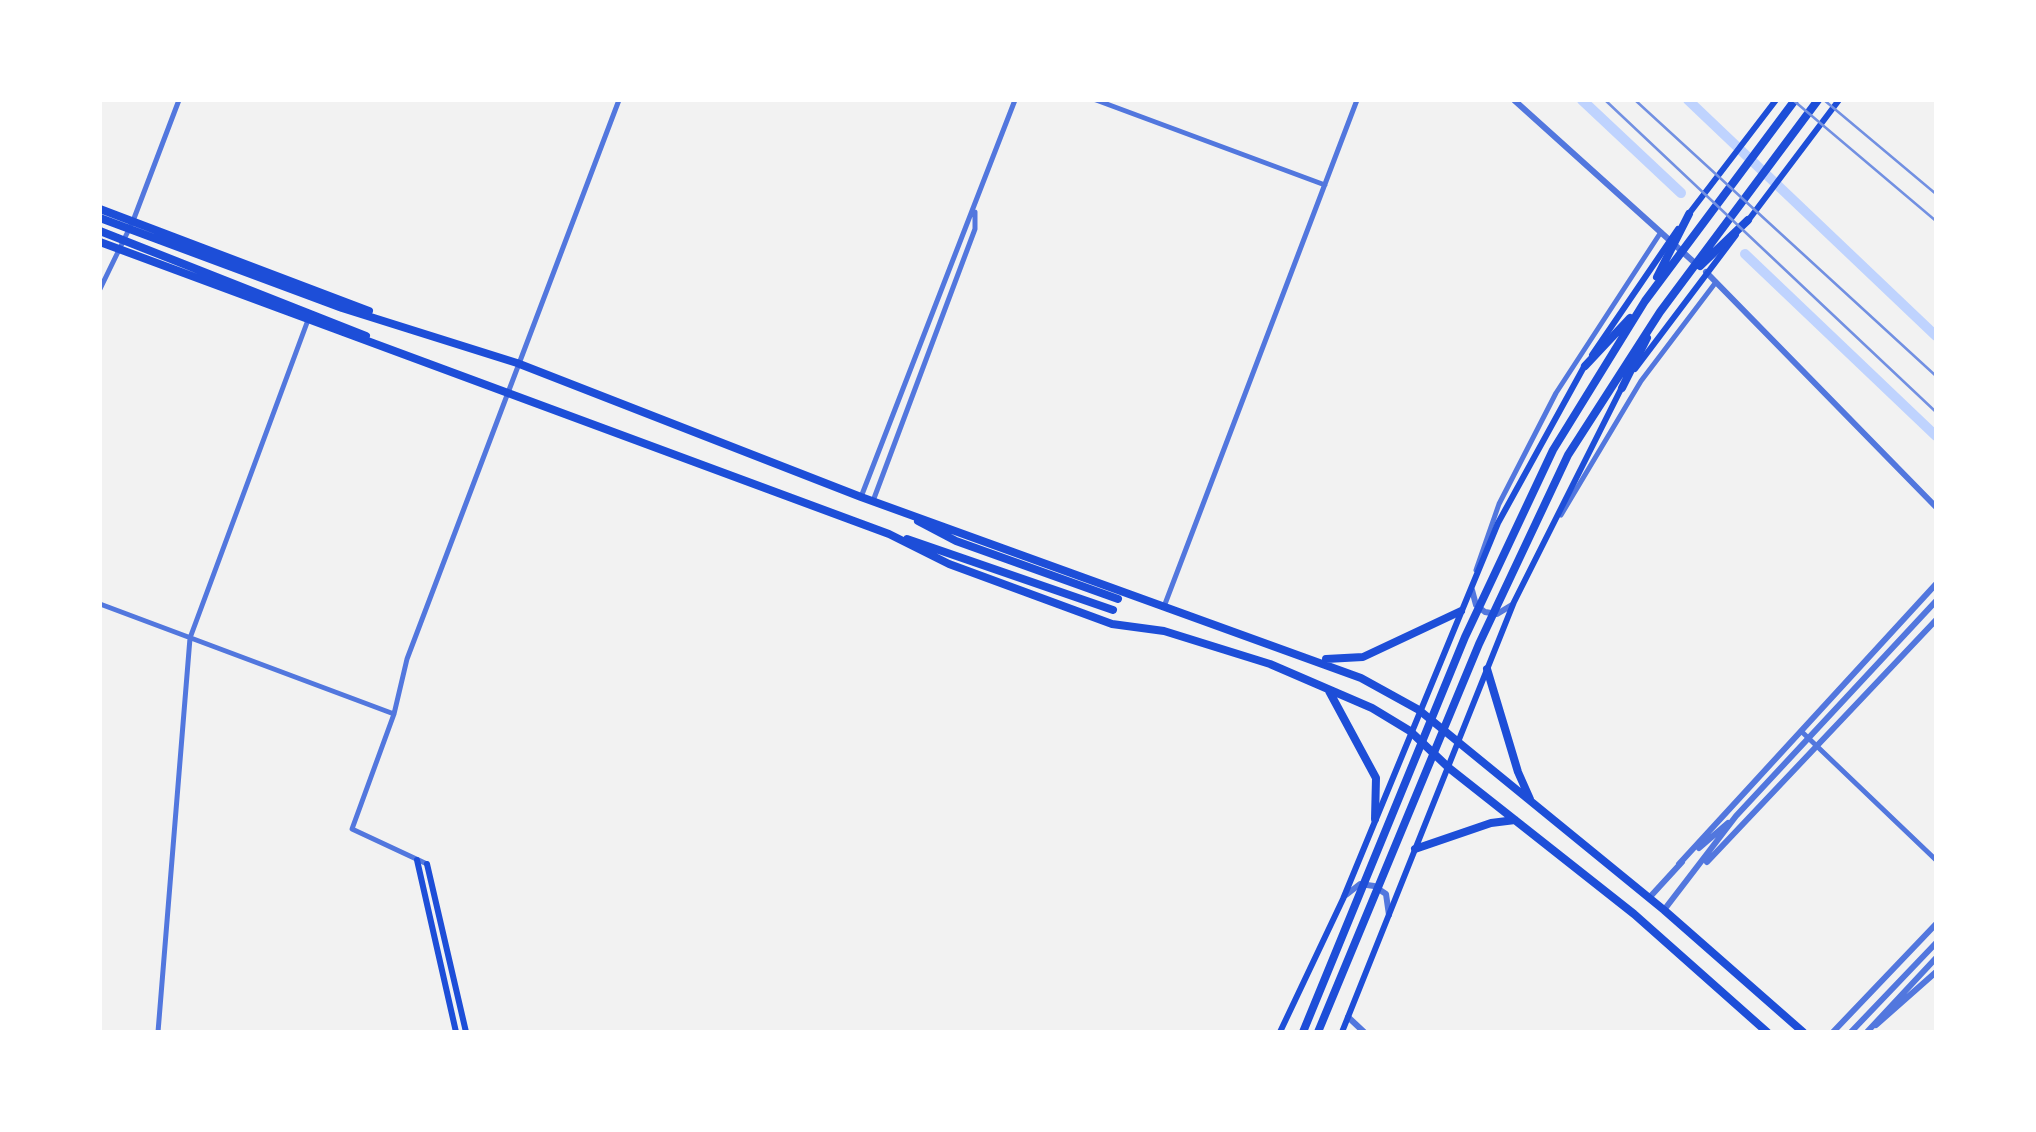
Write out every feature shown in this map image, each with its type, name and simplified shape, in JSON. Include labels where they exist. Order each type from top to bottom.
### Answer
[{"type":"main road","points":[[1280,1032],[1343,898],[1498,524],[1568,391],[1689,214],[1776,100]]},
{"type":"main road","points":[[1303,1032],[1520,514],[1588,388],[1645,301],[1795,100]]},
{"type":"main road","points":[[1318,1032],[1535,520],[1598,403],[1660,312],[1818,100]]},
{"type":"main road","points":[[1622,388],[1839,100]]},
{"type":"main road","points":[[100,209],[420,332]]},
{"type":"main road","points":[[1585,366],[1645,301],[1689,214]]},
{"type":"main road","points":[[100,218],[342,308],[517,364],[860,497],[1321,660],[1419,710],[1664,910],[1803,1032]]},
{"type":"main road","points":[[1682,282],[1748,220]]},
{"type":"main road","points":[[100,231],[337,322],[415,360]]},
{"type":"main road","points":[[100,242],[889,534],[953,551],[1113,610]]},
{"type":"main road","points":[[1342,1032],[1514,602],[1660,312]]},
{"type":"main road","points":[[897,510],[956,541],[1118,600]]},
{"type":"main road","points":[[889,534],[949,564],[1112,624],[1164,632],[1270,664],[1326,687],[1410,731],[1449,768],[1634,914],[1767,1032]]},
{"type":"main road","points":[[1321,660],[1364,657],[1461,610]]},
{"type":"main road","points":[[1488,669],[1518,772],[1532,803]]},
{"type":"main road","points":[[1326,687],[1343,711],[1376,778],[1374,819]]},
{"type":"main road","points":[[1415,849],[1490,823],[1516,820]]},
{"type":"main road","points":[[417,860],[456,1032]]},
{"type":"main road","points":[[427,864],[466,1032]]},
{"type":"street","points":[[100,289],[132,221],[179,100]]},
{"type":"street","points":[[427,864],[352,829],[394,714],[407,659],[619,100]]},
{"type":"street","points":[[860,497],[966,225],[975,211],[1015,100]]},
{"type":"street","points":[[1096,100],[1325,185]]},
{"type":"street","points":[[1165,604],[1357,100]]},
{"type":"street","points":[[1514,100],[1716,282],[1936,507]]},
{"type":"street","points":[[872,501],[975,228],[975,211]]},
{"type":"street","points":[[1514,602],[1497,614],[1485,612],[1472,598],[1472,584],[1487,530],[1532,436],[1660,232]]},
{"type":"street","points":[[1540,546],[1641,381],[1716,282]]},
{"type":"street","points":[[158,1032],[190,638],[308,320]]},
{"type":"street","points":[[1649,898],[1936,584]]},
{"type":"street","points":[[1679,864],[1736,816],[1936,602]]},
{"type":"street","points":[[100,604],[394,714]]},
{"type":"street","points":[[1664,910],[1936,620]]},
{"type":"street","points":[[1801,731],[1936,860]]},
{"type":"street","points":[[1686,885],[1736,816]]},
{"type":"street","points":[[1343,898],[1360,884],[1374,886],[1386,894],[1389,916]]},
{"type":"street","points":[[1832,1032],[1936,924]]},
{"type":"street","points":[[1851,1032],[1936,943]]},
{"type":"street","points":[[1867,1032],[1936,958]]},
{"type":"street","points":[[1867,1032],[1900,1008],[1936,972]]},
{"type":"street","points":[[1348,1017],[1364,1032]]},
{"type":"waterway","points":[[1582,100],[1681,193]]},
{"type":"waterway","points":[[1688,100],[1936,336]]},
{"type":"waterway","points":[[1745,254],[1936,436]]},
{"type":"railway","points":[[1605,100],[1936,412]]},
{"type":"railway","points":[[1635,100],[1936,376]]},
{"type":"railway","points":[[1793,100],[1936,221]]},
{"type":"railway","points":[[1824,100],[1936,194]]}]
